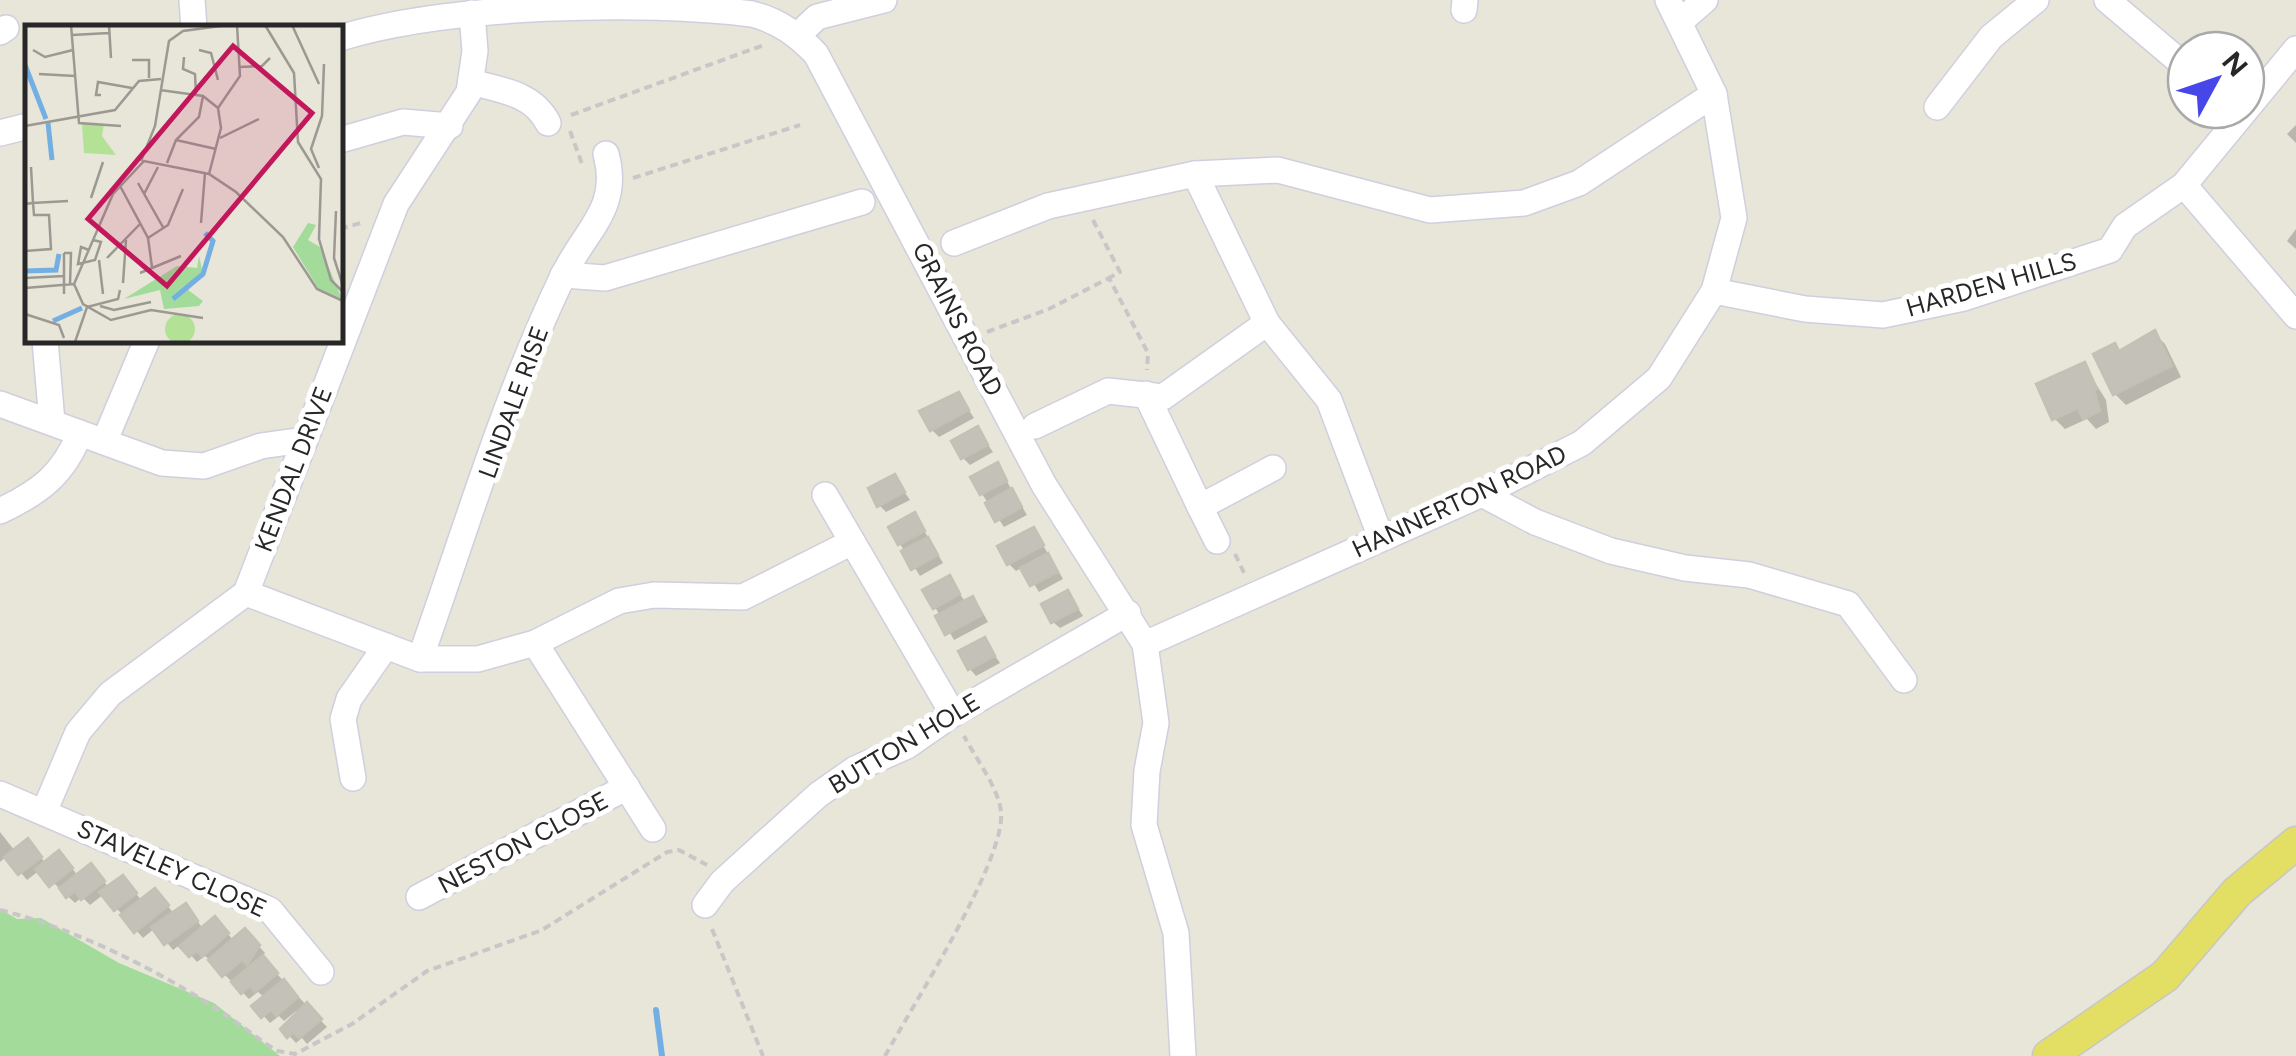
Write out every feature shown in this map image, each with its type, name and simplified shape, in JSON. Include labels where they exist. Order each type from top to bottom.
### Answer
[{"type":"main road","points":[[2050,1056],[2166,976],[2237,892],[2296,842]]},
{"type":"street","points":[[192,0],[194,25]]},
{"type":"street","points":[[342,38],[472,13],[572,0],[750,14],[790,30],[816,18],[884,0]]},
{"type":"street","points":[[1675,10],[1704,0]]},
{"type":"street","points":[[1937,107],[1991,37],[2036,0]]},
{"type":"street","points":[[2107,0],[2166,49]]},
{"type":"street","name":"HANNERTON ROAD","points":[[1146,644],[1482,494],[1582,443],[1659,378],[1714,290],[1734,218],[1714,94],[1675,10]]},
{"type":"street","name":"KENDAL DRIVE","points":[[342,341],[396,204],[450,126],[471,82],[475,34],[472,13]]},
{"type":"street","name":"GRAINS ROAD","points":[[790,30],[837,86],[1044,485],[1146,644],[1156,723],[1147,771],[1144,825],[1176,932],[1183,1056]]},
{"type":"street","name":"HARDEN HILLS","points":[[2266,83],[2296,49]]},
{"type":"street","points":[[471,82],[517,94],[533,103],[548,123]]},
{"type":"street","points":[[954,243],[1048,206],[1195,174],[1278,170],[1430,210],[1524,203],[1579,183],[1714,94]]},
{"type":"street","points":[[342,139],[403,122],[450,126]]},
{"type":"street","points":[[0,133],[25,127]]},
{"type":"street","name":"HARDEN HILLS","points":[[1714,290],[1804,310],[1883,315],[1964,298],[2110,250],[2125,226],[2184,185],[2226,130]]},
{"type":"street","points":[[606,154],[613,182]]},
{"type":"street","points":[[1195,174],[1267,324],[1329,400],[1382,538]]},
{"type":"street","name":"LINDALE RISE","points":[[420,658],[542,322],[563,275],[608,202],[613,182]]},
{"type":"street","points":[[2184,185],[2296,316]]},
{"type":"street","points":[[563,275],[604,278],[862,202]]},
{"type":"street","points":[[1035,426],[1108,391],[1163,398],[1267,324]]},
{"type":"street","points":[[44,342],[52,422]]},
{"type":"street","points":[[105,440],[146,342]]},
{"type":"street","name":"KENDAL DRIVE","points":[[246,593],[342,342]]},
{"type":"street","points":[[1146,394],[1217,542]]},
{"type":"street","points":[[0,404],[162,463],[204,466],[260,446],[303,440]]},
{"type":"street","points":[[0,511],[48,486],[68,462],[80,433]]},
{"type":"street","points":[[1200,507],[1273,468]]},
{"type":"street","points":[[1482,494],[1535,522],[1611,550],[1685,568],[1749,575],[1848,604],[1904,680]]},
{"type":"street","points":[[826,495],[953,714]]},
{"type":"street","points":[[44,812],[78,732],[110,694],[246,593],[420,658],[478,660],[535,643],[618,601],[654,595],[744,597],[852,542]]},
{"type":"street","name":"BUTTON HOLE","points":[[705,905],[722,882],[818,795],[855,769],[907,746],[953,714],[1128,613]]},
{"type":"street","points":[[535,643],[653,829]]},
{"type":"street","points":[[353,778],[343,719],[349,699],[386,646]]},
{"type":"street","name":"NESTON CLOSE","points":[[419,898],[626,787]]},
{"type":"street","name":"STAVELEY CLOSE","points":[[0,794],[270,910],[321,972]]},
{"type":"path","points":[[790,30],[773,42],[564,117],[586,175],[613,182],[647,176],[800,125]]},
{"type":"path","points":[[970,342],[1049,309],[1120,272],[1084,198]]},
{"type":"path","points":[[1109,278],[1148,353],[1146,394]]},
{"type":"path","points":[[1217,542],[1231,546],[1255,595]]},
{"type":"path","points":[[885,1056],[980,881],[1000,830],[1002,810],[953,714]]},
{"type":"path","points":[[0,910],[40,920],[113,953],[182,988],[278,1051],[294,1054],[352,1024],[427,971],[542,930],[667,852],[692,854],[722,882]]},
{"type":"path","points":[[705,905],[719,953],[763,1056]]},
{"type":"green space","points":[[0,909],[17,919],[41,918],[119,963],[214,1003],[280,1056],[0,1056]]},
{"type":"building","points":[[2155,330],[2172,366],[2113,395],[2093,354],[2115,343],[2119,351]]},
{"type":"building","points":[[2085,362],[2097,389],[2094,390],[2100,411],[2083,419],[2078,408],[2052,420],[2036,384]]},
{"type":"building","points":[[959,392],[969,410],[930,431],[919,411]]},
{"type":"building","points":[[978,426],[988,445],[961,459],[951,441]]},
{"type":"building","points":[[998,462],[1007,481],[980,495],[970,477]]},
{"type":"building","points":[[895,474],[905,492],[877,507],[868,488]]},
{"type":"building","points":[[1012,488],[1022,507],[995,522],[985,503]]},
{"type":"building","points":[[915,512],[925,531],[898,545],[888,527]]},
{"type":"building","points":[[1034,527],[1044,545],[1007,565],[997,546]]},
{"type":"building","points":[[928,537],[938,555],[911,570],[901,551]]},
{"type":"building","points":[[1048,553],[1058,572],[1030,586],[1020,568]]},
{"type":"building","points":[[950,575],[960,594],[933,609],[922,590]]},
{"type":"building","points":[[1068,590],[1078,609],[1051,623],[1041,604]]},
{"type":"building","points":[[973,596],[982,615],[945,635],[935,616]]},
{"type":"building","points":[[985,637],[995,656],[968,670],[958,651]]},
{"type":"building","points":[[28,838],[42,857],[18,875],[4,857]]},
{"type":"building","points":[[59,850],[73,868],[49,887],[35,869]]},
{"type":"building","points":[[91,863],[105,881],[81,900],[75,891],[66,898],[59,888]]},
{"type":"building","points":[[123,875],[137,893],[114,911],[99,892]]},
{"type":"building","points":[[155,888],[169,905],[134,933],[120,915]]},
{"type":"building","points":[[186,903],[198,921],[164,945],[151,927]]},
{"type":"building","points":[[215,916],[229,933],[202,957],[197,951],[189,957],[179,946]]},
{"type":"building","points":[[245,928],[260,945],[247,965],[242,960],[222,977],[208,960]]},
{"type":"building","points":[[263,955],[278,973],[255,992],[250,986],[241,994],[231,982]]},
{"type":"building","points":[[284,979],[298,997],[276,1016],[271,1010],[261,1018],[251,1006]]},
{"type":"building","points":[[307,1002],[322,1019],[299,1038],[293,1032],[287,1038],[280,1029]]},
{"type":"waterway","points":[[656,1010],[662,1056]]}]
